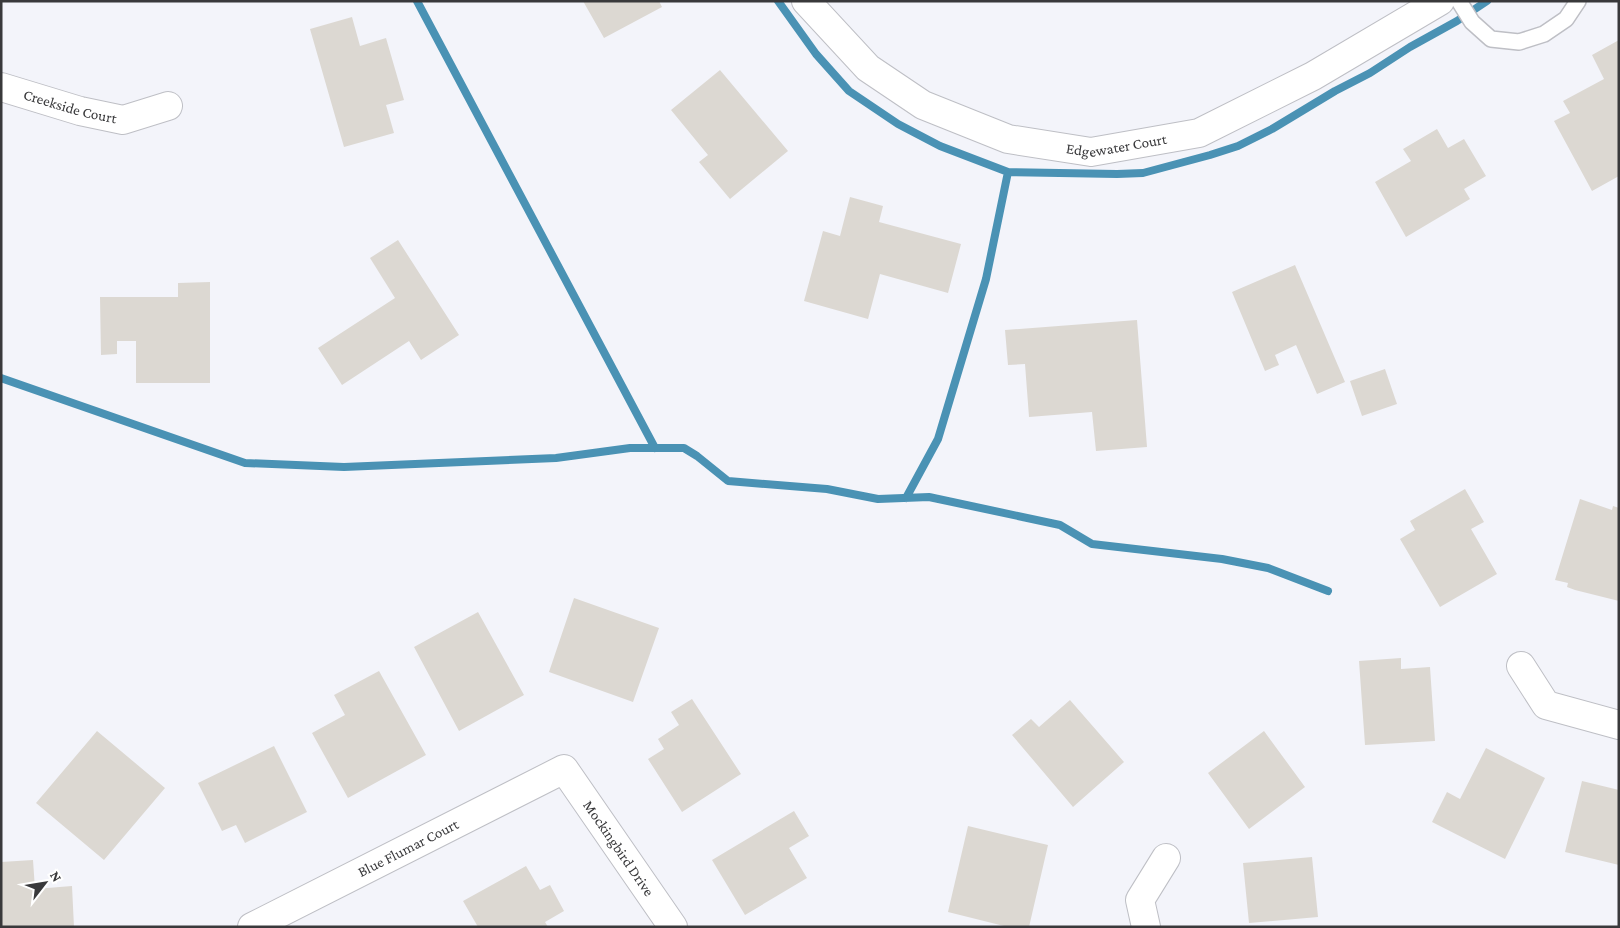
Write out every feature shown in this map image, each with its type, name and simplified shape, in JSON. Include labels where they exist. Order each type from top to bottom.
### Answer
[{"type":"street","name":"Edgewater Court","points":[[806,1],[868,68],[923,105],[1008,139],[1091,152],[1199,133],[1454,3]]},
{"type":"street","name":"Creekside Court","points":[[1,88],[80,111],[123,120],[168,106]]},
{"type":"street","points":[[1521,666],[1546,705],[1619,725]]},
{"type":"street","name":"Blue Flumar Court","points":[[252,927],[564,769]]},
{"type":"street","name":"Mockingbird Drive","points":[[564,769],[673,927]]},
{"type":"street","points":[[1146,927],[1140,900],[1166,858]]},
{"type":"lane","points":[[1454,3],[1491,39],[1519,42],[1544,34],[1566,19],[1578,1]]},
{"type":"building","points":[[583,1],[659,1],[662,7],[604,38]]},
{"type":"building","points":[[352,17],[360,46],[386,38],[404,100],[386,105],[394,133],[344,147],[310,29]]},
{"type":"building","points":[[1619,40],[1619,176],[1592,191],[1554,121],[1570,113],[1563,101],[1604,79],[1592,55]]},
{"type":"building","points":[[720,70],[788,151],[730,199],[699,162],[708,155],[671,110]]},
{"type":"building","points":[[1437,129],[1448,148],[1464,139],[1486,176],[1464,189],[1470,199],[1406,237],[1375,182],[1411,161],[1403,149]]},
{"type":"building","points":[[850,197],[883,206],[879,222],[961,244],[948,293],[880,274],[868,319],[804,301],[823,231],[840,236]]},
{"type":"building","points":[[398,240],[459,335],[421,360],[409,341],[342,385],[318,348],[395,298],[370,258]]},
{"type":"building","points":[[1295,265],[1345,382],[1317,394],[1296,345],[1275,355],[1279,365],[1265,371],[1232,292]]},
{"type":"building","points":[[210,282],[210,383],[136,383],[136,341],[117,341],[117,354],[101,355],[100,297],[178,297],[178,283]]},
{"type":"building","points":[[1137,320],[1147,447],[1096,451],[1092,412],[1029,417],[1025,364],[1008,365],[1005,330]]},
{"type":"building","points":[[1385,369],[1397,404],[1362,416],[1350,381]]},
{"type":"building","points":[[1465,489],[1484,522],[1471,529],[1497,574],[1440,607],[1400,539],[1415,530],[1410,521]]},
{"type":"building","points":[[1580,499],[1612,510],[1613,506],[1619,508],[1619,601],[1575,590],[1567,587],[1568,583],[1555,580]]},
{"type":"building","points":[[574,598],[659,628],[633,702],[549,672]]},
{"type":"building","points":[[478,612],[524,695],[459,731],[414,647]]},
{"type":"building","points":[[1401,658],[1401,669],[1430,667],[1435,741],[1365,745],[1359,661]]},
{"type":"building","points":[[379,671],[426,755],[348,798],[312,733],[345,715],[334,695]]},
{"type":"building","points":[[692,699],[741,774],[682,812],[648,759],[664,749],[658,739],[679,725],[671,712]]},
{"type":"building","points":[[1070,700],[1124,762],[1073,807],[1012,735],[1031,719],[1039,727]]},
{"type":"building","points":[[97,731],[165,788],[104,860],[36,803]]},
{"type":"building","points":[[1264,731],[1305,787],[1249,829],[1208,773]]},
{"type":"building","points":[[274,746],[307,812],[245,843],[236,825],[222,831],[198,783]]},
{"type":"building","points":[[1486,748],[1545,778],[1505,859],[1432,822],[1447,792],[1460,799]]},
{"type":"building","points":[[1582,781],[1619,790],[1619,865],[1565,852]]},
{"type":"building","points":[[794,811],[809,836],[789,848],[807,878],[745,915],[712,860]]},
{"type":"building","points":[[968,826],[1048,845],[1029,927],[1008,927],[948,912]]},
{"type":"building","points":[[1312,857],[1318,917],[1249,923],[1243,863]]},
{"type":"building","points":[[33,860],[35,889],[72,886],[74,927],[1,927],[1,862]]},
{"type":"building","points":[[526,866],[540,890],[550,885],[564,911],[545,922],[548,927],[478,927],[463,901]]},
{"type":"waterway","points":[[417,1],[655,448]]},
{"type":"waterway","points":[[778,1],[816,54],[849,91],[898,124],[940,146],[1008,172],[1117,174],[1143,173],[1238,146],[1272,129],[1335,91],[1370,73],[1487,1]]},
{"type":"waterway","points":[[906,498],[938,439],[986,279],[1008,172]]},
{"type":"waterway","points":[[1,378],[245,463],[344,467],[556,458],[630,448],[684,448],[728,481],[827,489],[878,499],[929,497],[1060,525],[1092,544],[1222,559],[1268,568],[1328,591]]}]
